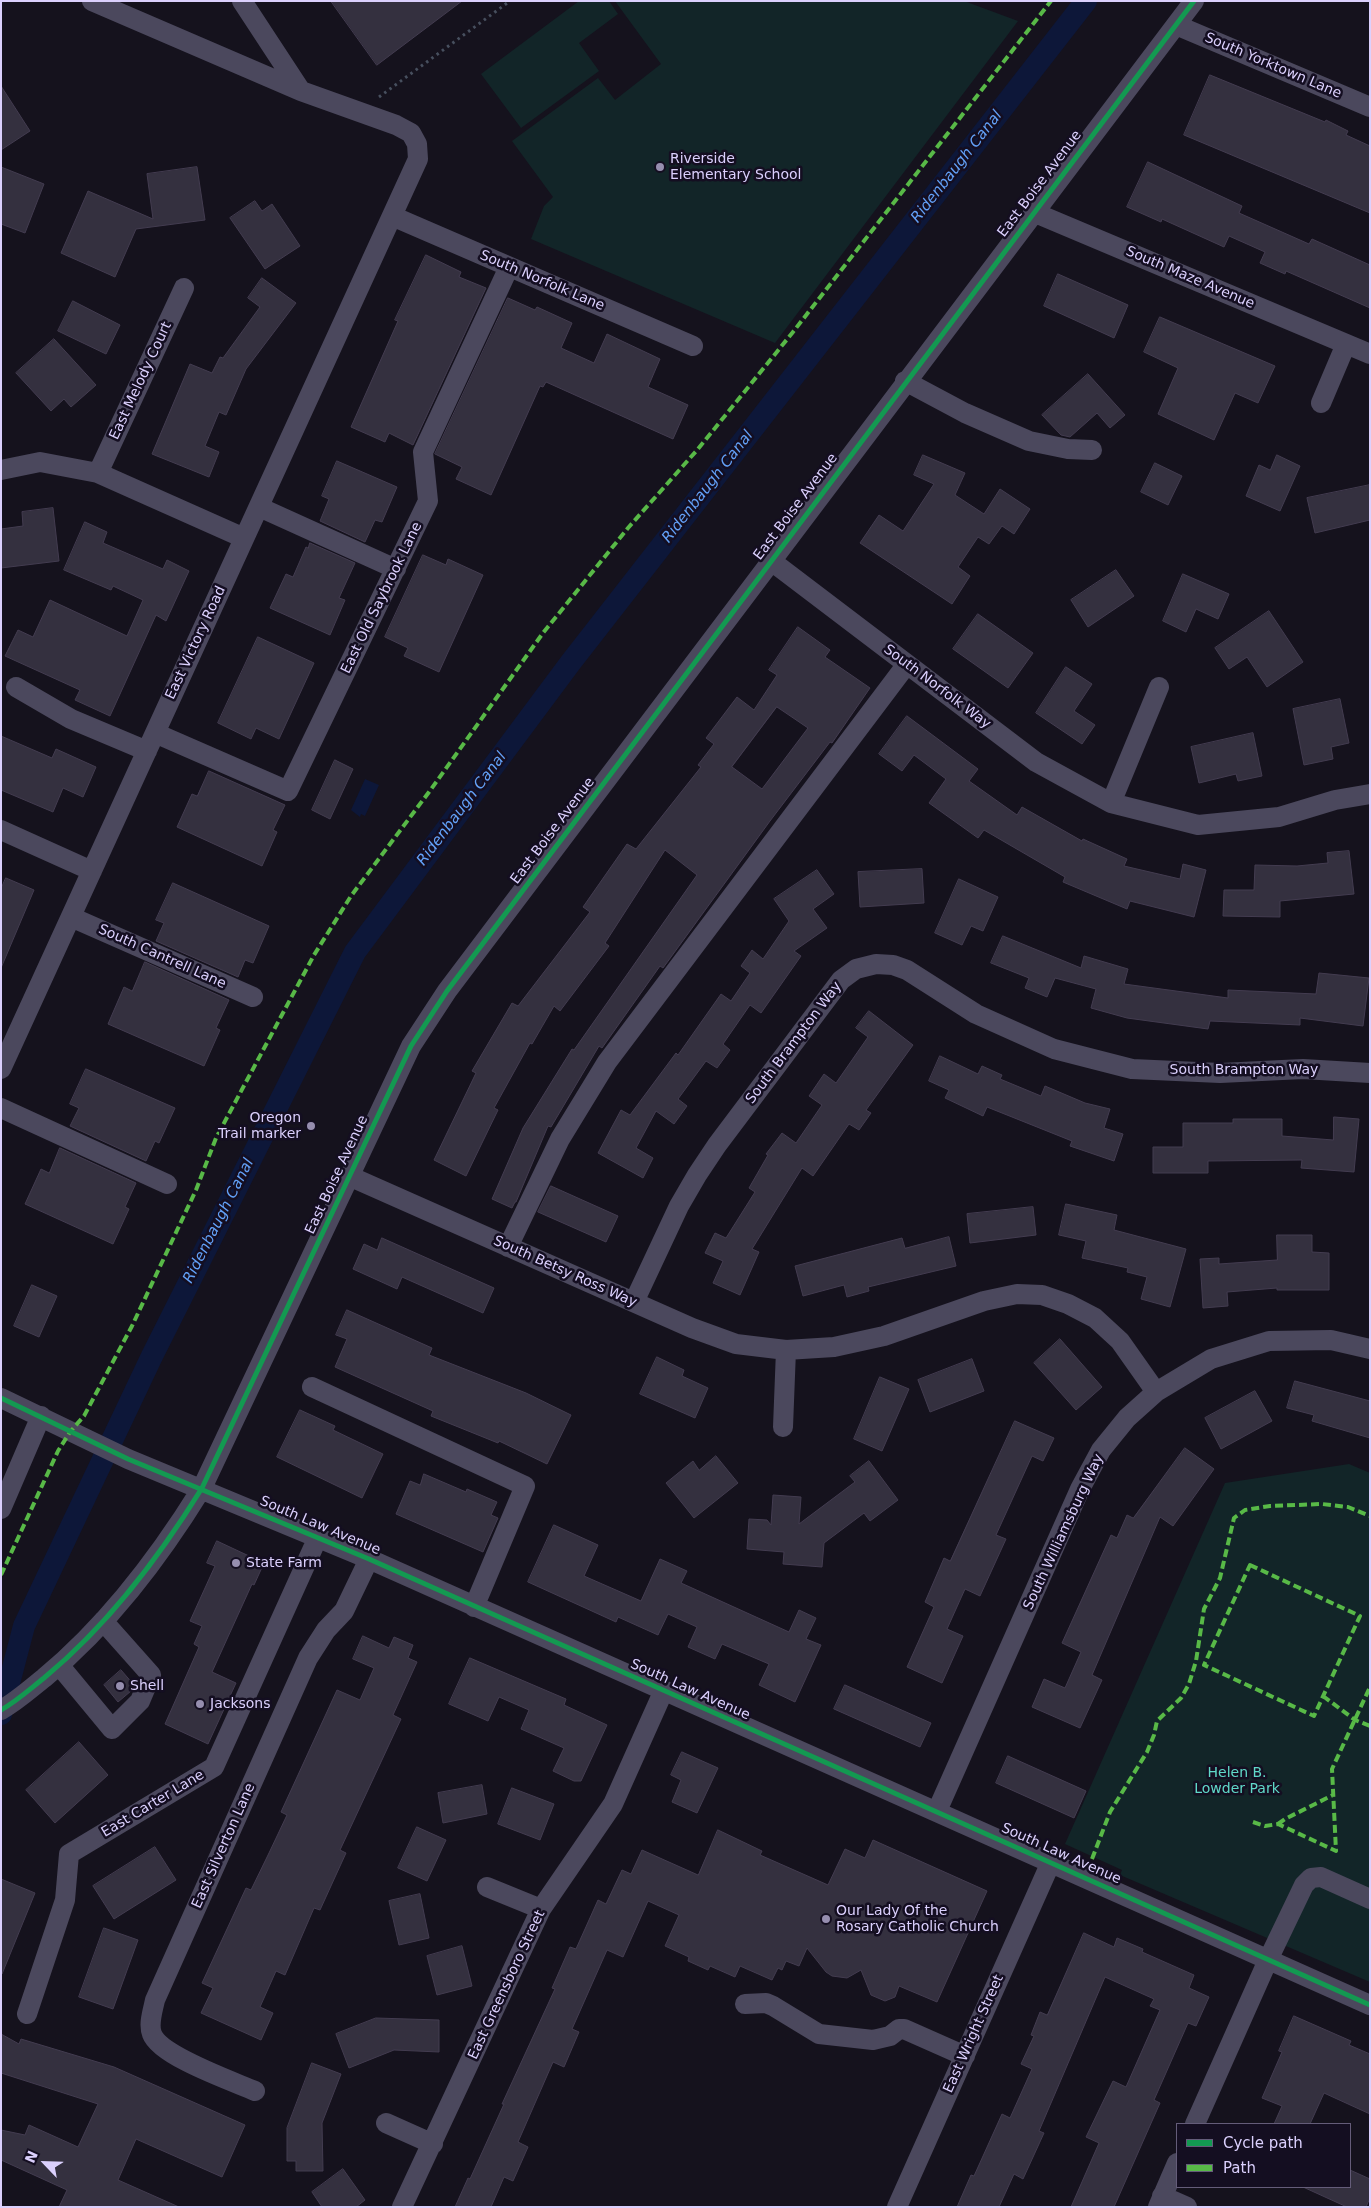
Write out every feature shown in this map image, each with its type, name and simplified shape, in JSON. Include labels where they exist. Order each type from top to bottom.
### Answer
[{"type":"street","name":"East Victory Road","points":[[1,1070],[418,159],[418,144],[411,133],[396,125],[301,90],[92,1]]},
{"type":"street","points":[[242,1],[301,90]]},
{"type":"street","name":"East Boise Avenue","points":[[7,1707],[59,1665],[126,1597],[176,1529],[202,1488],[411,1046],[447,991],[905,381],[1194,1]]},
{"type":"street","name":"South Yorktown Lane","points":[[1176,25],[1370,107]]},
{"type":"street","name":"South Maze Avenue","points":[[1033,212],[1370,354]]},
{"type":"street","name":"South Norfolk Lane","points":[[392,216],[693,346]]},
{"type":"street","name":"East Old Saybrook Lane","points":[[151,742],[288,791],[428,501],[424,452],[509,267]]},
{"type":"street","name":"East Melody Court","points":[[98,473],[184,288]]},
{"type":"street","points":[[1321,403],[1346,344]]},
{"type":"street","points":[[905,381],[965,413],[1029,441],[1068,449],[1092,450]]},
{"type":"street","points":[[1,470],[40,462],[98,473],[244,538]]},
{"type":"street","points":[[258,507],[396,569]]},
{"type":"street","name":"South Norfolk Way","points":[[770,560],[1036,762],[1111,803],[1198,824],[1279,817],[1335,800],[1370,794]]},
{"type":"street","points":[[508,1247],[560,1139],[607,1062],[907,664]]},
{"type":"street","points":[[1111,803],[1159,687]]},
{"type":"street","points":[[16,688],[71,719],[151,742]]},
{"type":"street","points":[[1,830],[92,871]]},
{"type":"street","name":"South Cantrell Lane","points":[[71,917],[253,997]]},
{"type":"street","name":"South Brampton Way","points":[[634,1302],[680,1206],[712,1152],[841,980],[856,969],[876,964],[893,965],[907,970],[976,1014],[1054,1048],[1132,1069],[1220,1073],[1303,1069],[1370,1073]]},
{"type":"street","points":[[1,1108],[167,1184]]},
{"type":"street","name":"South Betsy Ross Way","points":[[349,1176],[692,1328],[736,1344],[786,1350],[834,1347],[884,1336],[984,1300],[1017,1294],[1042,1295],[1068,1304],[1095,1318],[1120,1342],[1156,1392]]},
{"type":"street","name":"South Williamsburg Way","points":[[937,1811],[1080,1489],[1101,1450],[1127,1418],[1156,1392],[1211,1358],[1269,1341],[1332,1340],[1370,1349]]},
{"type":"street","points":[[783,1427],[786,1350]]},
{"type":"street","points":[[312,1387],[525,1486],[474,1607]]},
{"type":"street","name":"South Law Avenue","points":[[1,1398],[128,1459],[202,1488],[369,1559],[1370,2004]]},
{"type":"street","points":[[1,1509],[41,1416]]},
{"type":"street","name":"East Carter Lane","points":[[27,2014],[65,1900],[69,1854],[214,1767],[318,1537]]},
{"type":"street","name":"East Silverton Lane","points":[[255,2092],[174,2056],[161,2046],[152,2034],[151,2017],[155,2000],[308,1658],[326,1630],[344,1612],[369,1559]]},
{"type":"street","points":[[59,1665],[112,1729],[140,1701],[151,1675],[103,1622]]},
{"type":"street","name":"East Greensboro Street","points":[[402,2207],[541,1909],[614,1804],[664,1690]]},
{"type":"street","name":"East Wright Street","points":[[897,2207],[1051,1862]]},
{"type":"street","points":[[1195,2123],[1268,1960],[1304,1885],[1311,1878],[1321,1877],[1370,1899]]},
{"type":"street","points":[[487,1887],[541,1909]]},
{"type":"street","points":[[745,2004],[766,2003],[819,2034],[873,2040],[890,2036],[899,2029],[904,2029],[965,2056]]},
{"type":"street","points":[[386,2123],[433,2144]]},
{"type":"street","points":[[1176,2165],[1160,2202],[1187,2207]]},
{"type":"path","points":[[379,96],[510,1]]},
{"type":"green space","points":[[579,1],[609,1],[618,14],[579,43],[599,71],[521,128],[481,74]]},
{"type":"green space","name":"Riverside Elementary School","points":[[615,1],[964,1],[1018,21],[775,343],[531,239],[544,206],[553,197],[512,141],[598,78],[615,100],[661,64]]},
{"type":"green space","name":"Helen B. Lowder Park","points":[[1349,1464],[1370,1473],[1370,1982],[1120,1875],[1122,1870],[1065,1844],[1225,1483]]},
{"type":"water","points":[[365,779],[379,785],[365,816],[361,814],[360,817],[351,810]]},
{"type":"building","points":[[331,1],[462,1],[377,65]]},
{"type":"building","points":[[1210,75],[1325,122],[1326,120],[1348,131],[1346,135],[1370,146],[1370,213],[1184,135]]},
{"type":"building","points":[[1,86],[30,131],[1,150]]},
{"type":"building","points":[[1148,162],[1242,206],[1239,213],[1309,244],[1312,239],[1370,265],[1370,308],[1286,271],[1285,274],[1260,263],[1265,252],[1229,236],[1224,247],[1162,219],[1161,222],[1127,207]]},
{"type":"building","points":[[1,167],[44,184],[25,233],[1,224]]},
{"type":"building","points":[[197,167],[205,220],[136,229],[115,277],[61,253],[88,191],[153,219],[147,174]]},
{"type":"building","points":[[255,201],[262,211],[272,204],[300,246],[265,269],[230,218]]},
{"type":"building","points":[[426,255],[461,272],[459,277],[486,288],[413,445],[389,433],[385,442],[351,427],[398,321],[395,320]]},
{"type":"building","points":[[1058,274],[1128,305],[1114,338],[1044,306]]},
{"type":"building","points":[[262,278],[296,303],[246,369],[226,415],[219,412],[205,446],[219,452],[209,477],[152,454],[190,364],[212,373],[220,357],[223,358],[260,307],[248,298]]},
{"type":"building","points":[[508,298],[535,310],[537,307],[572,323],[561,348],[594,363],[607,334],[660,359],[648,387],[688,405],[673,439],[546,382],[543,387],[540,386],[491,495],[456,479],[462,467],[435,454]]},
{"type":"building","points":[[73,301],[120,325],[106,354],[58,331]]},
{"type":"building","points":[[1160,317],[1275,366],[1258,403],[1235,393],[1214,440],[1158,414],[1178,368],[1144,352]]},
{"type":"building","points":[[54,339],[96,385],[71,407],[64,399],[51,411],[16,373]]},
{"type":"building","points":[[1088,374],[1125,415],[1110,428],[1097,413],[1070,437],[1061,435],[1042,415]]},
{"type":"building","points":[[923,455],[965,473],[955,495],[984,514],[1000,489],[1030,509],[1014,534],[1002,526],[989,544],[978,537],[958,567],[970,576],[952,604],[860,543],[879,515],[903,531],[934,484],[914,475]]},
{"type":"building","points":[[1277,455],[1300,466],[1280,511],[1246,496],[1259,465],[1270,470]]},
{"type":"building","points":[[337,461],[397,487],[382,522],[375,520],[365,542],[320,521],[329,499],[322,496]]},
{"type":"building","points":[[1155,463],[1182,476],[1168,505],[1141,492]]},
{"type":"building","points":[[1370,485],[1370,520],[1315,533],[1307,498]]},
{"type":"building","points":[[53,508],[59,561],[1,568],[1,529],[23,526],[22,512]]},
{"type":"building","points":[[85,522],[107,532],[103,543],[163,569],[167,560],[189,571],[166,621],[156,615],[110,716],[75,700],[80,690],[5,656],[18,630],[33,637],[50,600],[127,636],[143,600],[113,586],[111,590],[64,570]]},
{"type":"building","points":[[310,543],[355,563],[339,598],[345,600],[330,635],[270,608],[286,574],[293,577],[306,547],[308,548]]},
{"type":"building","points":[[423,555],[446,565],[448,559],[483,575],[439,672],[404,656],[408,648],[385,637]]},
{"type":"building","points":[[1116,570],[1134,596],[1088,627],[1071,600]]},
{"type":"building","points":[[1183,574],[1229,594],[1218,619],[1196,609],[1186,632],[1163,621]]},
{"type":"building","points":[[1269,611],[1303,662],[1267,687],[1247,657],[1229,669],[1215,648]]},
{"type":"building","points":[[978,614],[1033,653],[1008,688],[953,649]]},
{"type":"building","points":[[798,627],[830,650],[825,657],[870,688],[832,743],[830,742],[770,821],[663,968],[660,966],[602,1048],[599,1046],[551,1127],[548,1126],[512,1208],[492,1199],[523,1128],[572,1049],[574,1050],[697,875],[665,850],[605,943],[609,946],[560,1011],[554,1006],[532,1044],[530,1043],[494,1108],[498,1110],[466,1176],[434,1160],[476,1073],[472,1071],[512,1003],[518,1006],[590,912],[583,907],[627,844],[636,849],[701,767],[698,765],[714,744],[706,738],[737,697],[754,710],[777,675],[769,670]],"holes":[[[777,707],[808,728],[762,789],[732,767]]]},
{"type":"building","points":[[258,637],[314,663],[279,739],[256,728],[251,739],[218,723]]},
{"type":"building","points":[[1066,667],[1092,684],[1074,711],[1095,725],[1082,744],[1036,713]]},
{"type":"building","points":[[1340,699],[1349,743],[1331,747],[1333,759],[1304,765],[1293,709]]},
{"type":"building","points":[[907,716],[978,769],[969,781],[1017,815],[1022,807],[1082,841],[1083,839],[1127,859],[1124,866],[1180,879],[1183,864],[1206,870],[1194,917],[1130,901],[1127,909],[1063,882],[1065,877],[984,830],[978,838],[929,803],[946,779],[914,755],[902,771],[879,754]]},
{"type":"building","points":[[1253,733],[1262,776],[1238,781],[1236,774],[1199,783],[1191,747]]},
{"type":"building","points":[[1,736],[52,758],[56,749],[96,767],[83,797],[63,788],[53,812],[1,790]]},
{"type":"building","points":[[335,760],[353,769],[330,819],[312,810]]},
{"type":"building","points":[[209,771],[285,805],[273,830],[277,832],[262,866],[177,827],[192,794],[197,796]]},
{"type":"building","points":[[1349,851],[1354,894],[1280,901],[1280,917],[1223,916],[1224,890],[1254,890],[1255,865],[1297,866],[1328,863],[1327,853]]},
{"type":"building","points":[[922,869],[924,903],[860,907],[858,872]]},
{"type":"building","points":[[817,870],[834,894],[813,909],[827,928],[794,951],[801,956],[761,1013],[750,1005],[723,1044],[730,1050],[717,1068],[706,1061],[678,1099],[687,1106],[674,1124],[656,1111],[636,1148],[653,1158],[643,1178],[598,1153],[621,1110],[630,1115],[676,1053],[678,1055],[721,994],[731,1001],[750,973],[741,966],[752,950],[763,959],[789,921],[774,899]]},
{"type":"building","points":[[6,878],[34,890],[1,968],[1,889]]},
{"type":"building","points":[[959,879],[998,897],[983,931],[971,926],[962,945],[935,933]]},
{"type":"building","points":[[173,883],[269,926],[253,963],[245,960],[238,977],[156,941],[164,923],[156,920]]},
{"type":"building","points":[[1003,936],[1081,968],[1084,956],[1128,969],[1124,984],[1228,998],[1228,990],[1316,994],[1319,973],[1369,978],[1363,1026],[1300,1018],[1300,1025],[1210,1021],[1208,1029],[1127,1018],[1091,1008],[1096,989],[1055,978],[1047,997],[1025,988],[1029,978],[991,963]]},
{"type":"building","points":[[145,962],[229,1000],[216,1028],[220,1030],[204,1066],[108,1024],[124,987],[132,991]]},
{"type":"building","points":[[869,1011],[913,1045],[866,1110],[871,1113],[859,1130],[849,1124],[813,1176],[802,1168],[752,1249],[759,1252],[740,1295],[713,1283],[723,1261],[705,1253],[715,1233],[726,1238],[755,1192],[749,1188],[768,1155],[766,1154],[782,1133],[796,1143],[822,1105],[809,1096],[824,1074],[836,1083],[868,1037],[856,1028]]},
{"type":"building","points":[[940,1056],[978,1074],[982,1066],[1002,1075],[1000,1079],[1041,1096],[1045,1086],[1085,1103],[1110,1109],[1104,1128],[1123,1134],[1114,1161],[1070,1146],[1072,1141],[987,1107],[983,1116],[945,1098],[949,1090],[929,1081]]},
{"type":"building","points":[[86,1069],[175,1108],[159,1143],[155,1141],[146,1161],[70,1126],[79,1108],[70,1104]]},
{"type":"building","points":[[1334,1117],[1359,1119],[1354,1172],[1301,1168],[1302,1160],[1208,1161],[1208,1173],[1153,1173],[1153,1147],[1183,1147],[1183,1123],[1233,1123],[1233,1119],[1282,1119],[1282,1136],[1333,1140]]},
{"type":"building","points":[[60,1148],[136,1183],[125,1207],[129,1209],[113,1244],[25,1204],[41,1169],[49,1173]]},
{"type":"building","points":[[551,1186],[618,1216],[606,1242],[538,1212]]},
{"type":"building","points":[[1066,1204],[1117,1215],[1114,1230],[1186,1249],[1170,1307],[1141,1299],[1147,1277],[1127,1272],[1128,1268],[1082,1258],[1086,1241],[1059,1235]]},
{"type":"building","points":[[1033,1207],[1036,1235],[970,1243],[967,1214]]},
{"type":"building","points":[[1277,1235],[1312,1235],[1312,1252],[1329,1253],[1329,1290],[1277,1290],[1277,1288],[1227,1292],[1228,1306],[1203,1308],[1200,1259],[1219,1258],[1219,1264],[1277,1260]]},
{"type":"building","points":[[949,1237],[956,1266],[868,1287],[869,1291],[847,1297],[844,1285],[803,1296],[795,1266],[902,1238],[905,1248]]},
{"type":"building","points":[[382,1238],[494,1288],[483,1313],[402,1277],[397,1289],[353,1269],[364,1244],[377,1250]]},
{"type":"building","points":[[32,1285],[57,1296],[39,1337],[14,1326]]},
{"type":"building","points":[[347,1310],[432,1348],[429,1355],[526,1393],[571,1415],[547,1464],[499,1441],[498,1443],[431,1416],[433,1411],[335,1367],[347,1339],[336,1335]]},
{"type":"building","points":[[1060,1339],[1102,1387],[1076,1410],[1034,1363]]},
{"type":"building","points":[[657,1357],[684,1370],[682,1376],[708,1388],[695,1418],[640,1394]]},
{"type":"building","points":[[972,1359],[984,1391],[930,1412],[918,1380]]},
{"type":"building","points":[[880,1377],[909,1389],[882,1451],[854,1439]]},
{"type":"building","points":[[1295,1381],[1370,1401],[1370,1438],[1312,1421],[1314,1415],[1287,1408]]},
{"type":"building","points":[[1255,1391],[1272,1421],[1221,1449],[1205,1418]]},
{"type":"building","points":[[300,1410],[335,1426],[333,1430],[383,1454],[362,1498],[277,1457]]},
{"type":"building","points":[[1015,1421],[1054,1438],[1043,1461],[1032,1456],[996,1535],[1006,1539],[980,1596],[965,1589],[947,1629],[963,1636],[942,1683],[907,1667],[934,1607],[925,1602],[944,1558],[950,1561]]},
{"type":"building","points":[[1185,1448],[1214,1469],[1173,1526],[1160,1517],[1092,1675],[1102,1680],[1080,1728],[1032,1707],[1044,1679],[1065,1688],[1081,1652],[1062,1643],[1111,1535],[1117,1538],[1127,1515],[1133,1518]]},
{"type":"building","points":[[716,1456],[738,1483],[694,1518],[666,1483],[693,1461],[699,1470]]},
{"type":"building","points":[[869,1461],[898,1500],[870,1521],[864,1513],[824,1543],[822,1567],[783,1564],[784,1552],[747,1549],[749,1519],[767,1520],[771,1525],[773,1495],[801,1497],[799,1524],[855,1482],[850,1476]]},
{"type":"building","points":[[424,1474],[466,1492],[467,1489],[497,1502],[491,1515],[498,1518],[483,1552],[396,1514],[410,1481],[420,1485]]},
{"type":"building","points":[[554,1525],[598,1545],[584,1576],[641,1601],[660,1559],[687,1571],[681,1583],[789,1632],[799,1610],[816,1618],[806,1639],[821,1645],[795,1702],[759,1685],[769,1664],[722,1644],[715,1659],[688,1647],[697,1627],[668,1614],[658,1635],[618,1617],[616,1622],[528,1582]]},
{"type":"building","points":[[217,1541],[264,1563],[254,1585],[252,1584],[212,1672],[236,1683],[208,1744],[165,1724],[199,1647],[194,1644],[202,1626],[190,1621],[215,1566],[207,1563]]},
{"type":"building","points":[[363,1636],[389,1648],[394,1637],[413,1645],[408,1658],[417,1662],[393,1715],[401,1719],[340,1850],[346,1853],[320,1910],[314,1908],[285,1975],[276,1971],[260,2007],[273,2013],[261,2040],[201,2013],[213,1988],[202,1983],[246,1888],[251,1890],[287,1815],[281,1812],[337,1690],[360,1700],[374,1668],[353,1659]]},
{"type":"building","points":[[470,1658],[566,1699],[564,1705],[607,1725],[581,1781],[574,1781],[553,1771],[564,1748],[521,1729],[529,1710],[499,1697],[488,1721],[449,1704]]},
{"type":"building","name":"Shell","points":[[121,1670],[134,1685],[131,1691],[118,1702],[104,1685]]},
{"type":"building","points":[[845,1685],[931,1723],[920,1747],[834,1709]]},
{"type":"building","points":[[79,1742],[108,1775],[55,1823],[26,1790]]},
{"type":"building","points":[[682,1752],[718,1768],[697,1813],[672,1802],[681,1780],[671,1775]]},
{"type":"building","points":[[1008,1756],[1086,1791],[1074,1818],[996,1783]]},
{"type":"building","points":[[482,1785],[487,1814],[443,1823],[438,1793]]},
{"type":"building","points":[[512,1788],[554,1804],[540,1840],[498,1824]]},
{"type":"building","points":[[417,1827],[446,1840],[427,1881],[398,1868]]},
{"type":"building","name":"Our Lady Of the Rosary Catholic Church","points":[[718,1830],[762,1851],[760,1855],[828,1885],[845,1849],[865,1858],[873,1840],[987,1891],[937,2002],[899,1986],[895,1997],[885,2001],[871,1995],[861,1970],[847,1978],[832,1976],[826,1972],[807,1948],[799,1966],[786,1961],[782,1970],[778,1968],[772,1980],[740,1966],[735,1977],[710,1966],[708,1970],[688,1961],[689,1957],[665,1946],[679,1915],[648,1901],[623,1957],[607,1950],[572,2029],[579,2032],[564,2067],[553,2062],[518,2142],[528,2147],[513,2181],[504,2177],[491,2207],[455,2207],[468,2178],[470,2179],[555,1989],[552,1988],[570,1947],[576,1949],[598,1900],[606,1904],[622,1870],[631,1874],[642,1850],[698,1875]]},
{"type":"building","points":[[155,1847],[176,1880],[114,1919],[93,1886]]},
{"type":"building","points":[[1,1879],[35,1893],[2,1974],[1,1974]]},
{"type":"building","points":[[420,1894],[429,1938],[399,1945],[389,1901]]},
{"type":"building","points":[[104,1928],[138,1940],[113,2009],[79,1997]]},
{"type":"building","points":[[1084,1933],[1114,1947],[1117,1938],[1143,1949],[1142,1952],[1194,1975],[1189,1988],[1209,1997],[1196,2026],[1188,2023],[1154,2100],[1160,2103],[1114,2207],[1071,2207],[1099,2143],[1086,2137],[1113,2081],[1126,2087],[1160,2010],[1150,2006],[1154,1999],[1105,1977],[1039,2131],[1044,2133],[1023,2179],[1014,2174],[999,2207],[957,2207],[971,2175],[974,2176],[1002,2114],[1010,2118],[1032,2069],[1021,2064],[1034,2036],[1031,2035],[1040,2012],[1047,2015]]},
{"type":"building","points":[[462,1946],[472,1986],[437,1995],[427,1956]]},
{"type":"building","points":[[1294,2016],[1351,2041],[1349,2045],[1370,2054],[1370,2114],[1324,2093],[1310,2123],[1274,2123],[1282,2106],[1262,2098],[1282,2052],[1279,2051]]},
{"type":"building","points":[[376,2018],[439,2020],[439,2052],[394,2050],[349,2068],[336,2034]]},
{"type":"building","points":[[1,2034],[19,2044],[21,2039],[114,2067],[245,2125],[222,2177],[136,2139],[118,2180],[179,2207],[59,2207],[67,2190],[1,2160],[1,2130],[25,2135],[29,2125],[78,2147],[98,2104],[1,2073]]},
{"type":"building","points":[[312,2063],[341,2074],[322,2123],[323,2171],[296,2171],[296,2161],[287,2161],[287,2128]]},
{"type":"building","points":[[343,2169],[365,2200],[356,2207],[322,2207],[312,2192]]},
{"type":"building","points":[[1351,2170],[1370,2179],[1370,2198],[1366,2207],[1347,2207],[1305,2188],[1351,2188]]},
{"type":"waterway","name":"Ridenbaugh Canal","points":[[1,1714],[24,1626],[152,1356],[355,952],[571,662],[1086,1]]},
{"type":"marked path","points":[[1,1575],[58,1451],[70,1432],[84,1416],[132,1326],[196,1190],[216,1138],[314,955],[351,896],[429,792],[543,633],[628,528],[698,449],[793,332],[1051,1]]},
{"type":"marked path","points":[[1092,1859],[1110,1812],[1147,1752],[1157,1721],[1181,1698],[1189,1684],[1196,1661],[1204,1609],[1220,1578],[1234,1518],[1245,1510],[1270,1506],[1322,1504],[1348,1507],[1370,1516]]},
{"type":"marked path","points":[[1250,1565],[1360,1616],[1314,1716],[1204,1665],[1250,1565]]},
{"type":"marked path","points":[[1253,1822],[1265,1826],[1278,1824],[1336,1851],[1332,1769],[1370,1687]]},
{"type":"marked path","points":[[1323,1696],[1355,1720],[1370,1726]]},
{"type":"marked path","points":[[1278,1824],[1333,1795]]},
{"type":"cycle path","points":[[1,1710],[23,1695],[67,1658],[111,1613],[150,1565],[202,1488],[411,1046],[447,991],[1194,1]]},
{"type":"cycle path","points":[[1,1398],[128,1459],[369,1559],[1370,2005]]},
{"type":"place","name":"Riverside Elementary School","points":[[660,167]]},
{"type":"place","name":"Oregon Trail marker","points":[[311,1126]]},
{"type":"place","name":"State Farm","points":[[236,1563]]},
{"type":"place","name":"Shell","points":[[120,1686]]},
{"type":"place","name":"Jacksons","points":[[200,1704]]},
{"type":"place","name":"Our Lady Of the Rosary Catholic Church","points":[[826,1919]]}]
